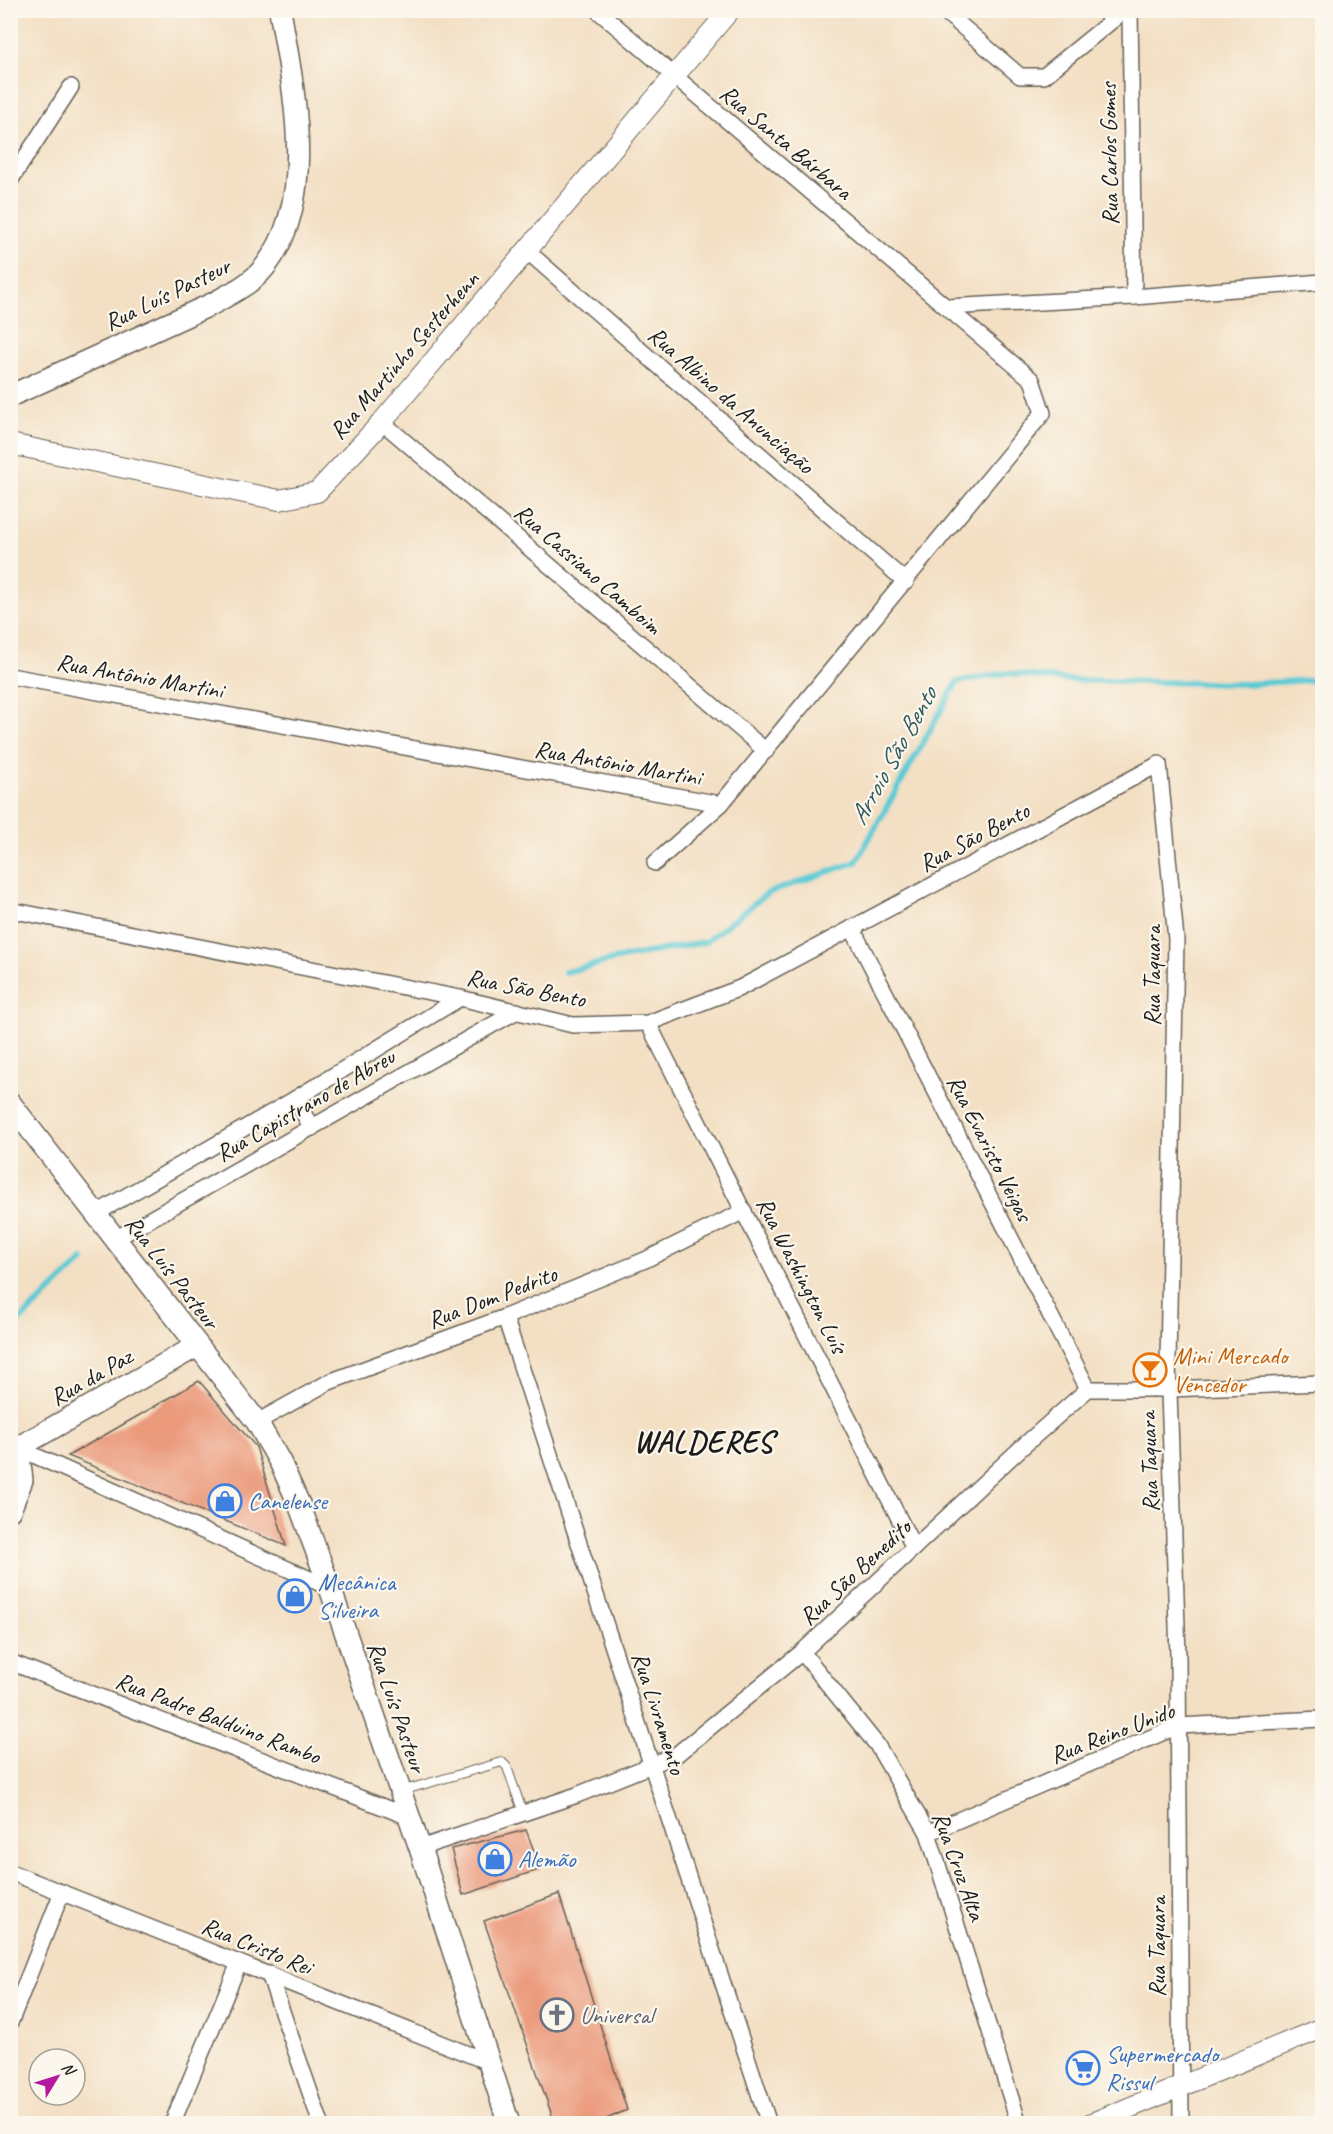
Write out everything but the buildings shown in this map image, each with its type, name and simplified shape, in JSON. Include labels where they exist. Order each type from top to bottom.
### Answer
[{"type":"main road","name":"Rua Luís Pasteur","points":[[10,396],[212,304],[244,286],[264,268],[288,221],[297,162],[294,98],[280,10]]},
{"type":"main road","name":"Rua Luís Pasteur","points":[[10,1103],[256,1422],[280,1462],[330,1588],[420,1848],[509,2124]]},
{"type":"main road","name":"Rua da Paz","points":[[14,1450],[197,1346]]},
{"type":"main road","points":[[10,1510],[22,1480],[14,1450]]},
{"type":"street","name":"Rua Santa Bárbara","points":[[597,10],[1032,380]]},
{"type":"street","name":"Rua Martinho Sesterhenn","points":[[10,444],[279,500],[317,492],[382,422],[730,10]]},
{"type":"street","points":[[943,10],[1020,76],[1044,76],[1125,10]]},
{"type":"street","name":"Rua Carlos Gomes","points":[[1130,10],[1134,297]]},
{"type":"street","points":[[10,181],[71,87]]},
{"type":"street","name":"Rua Albino da Anunciação","points":[[527,251],[906,582]]},
{"type":"street","points":[[947,307],[1134,297],[1323,282]]},
{"type":"street","name":"Rua Antônio Martini","points":[[10,676],[721,804],[1043,413],[1032,380]]},
{"type":"street","name":"Rua Cassiano Camboim","points":[[382,422],[766,751]]},
{"type":"street","name":"Rua São Bento","points":[[10,910],[460,998],[573,1025],[648,1023],[740,988],[1159,764]]},
{"type":"street","name":"Rua Taquara","points":[[1159,764],[1176,939],[1169,1389],[1178,1726],[1181,2124]]},
{"type":"street","points":[[655,863],[721,804]]},
{"type":"street","name":"Rua Evaristo Veigas","points":[[852,928],[1088,1389]]},
{"type":"street","name":"Rua Capistrano de Abreu","points":[[95,1214],[295,1100],[460,998]]},
{"type":"street","name":"Rua Capistrano de Abreu","points":[[115,1239],[517,1011]]},
{"type":"street","name":"Rua Washington Luís","points":[[648,1023],[914,1548]]},
{"type":"street","points":[[295,1100],[312,1128]]},
{"type":"street","name":"Rua Dom Pedrito","points":[[256,1422],[329,1382],[505,1317],[645,1260],[744,1211]]},
{"type":"street","name":"Rua Livramento","points":[[505,1317],[769,2124]]},
{"type":"street","points":[[1088,1389],[1169,1389],[1323,1383]]},
{"type":"street","name":"Rua São Benedito","points":[[420,1848],[653,1766],[676,1755],[802,1652],[1021,1448],[1088,1389]]},
{"type":"street","points":[[14,1450],[330,1588]]},
{"type":"street","name":"Rua Cruz Alta","points":[[802,1652],[877,1745],[928,1833],[1019,2124]]},
{"type":"street","name":"Rua Padre Balduino Rambo","points":[[10,1662],[409,1817]]},
{"type":"street","name":"Rua Reino Unido","points":[[928,1833],[1178,1726],[1323,1719]]},
{"type":"street","name":"Rua Cristo Rei","points":[[10,1872],[488,2062]]},
{"type":"street","points":[[10,2023],[62,1892]]},
{"type":"street","points":[[172,2124],[239,1963]]},
{"type":"street","points":[[269,1974],[321,2124]]},
{"type":"street","points":[[1090,2124],[1323,2028]]},
{"type":"lane","points":[[399,1791],[502,1762],[507,1767],[523,1813]]},
{"type":"waterway","name":"Arroio São Bento","points":[[565,972],[621,958],[705,942],[768,893],[856,862],[957,682],[1006,673],[1067,680],[1246,684],[1322,681]]},
{"type":"waterway","points":[[10,1330],[83,1260]]},
{"type":"place","name":"Mini Mercado Vencedor","points":[[1150,1370]]},
{"type":"place","name":"Canelense","points":[[225,1501]]},
{"type":"place","name":"Mecânica Silveira","points":[[295,1596]]},
{"type":"place","name":"Alemão","points":[[495,1859]]},
{"type":"place","name":"Universal","points":[[557,2015]]},
{"type":"place","name":"Supermercado Rissul","points":[[1083,2068]]},
{"type":"district","name":"WALDERES","points":[[704,1442]]}]
